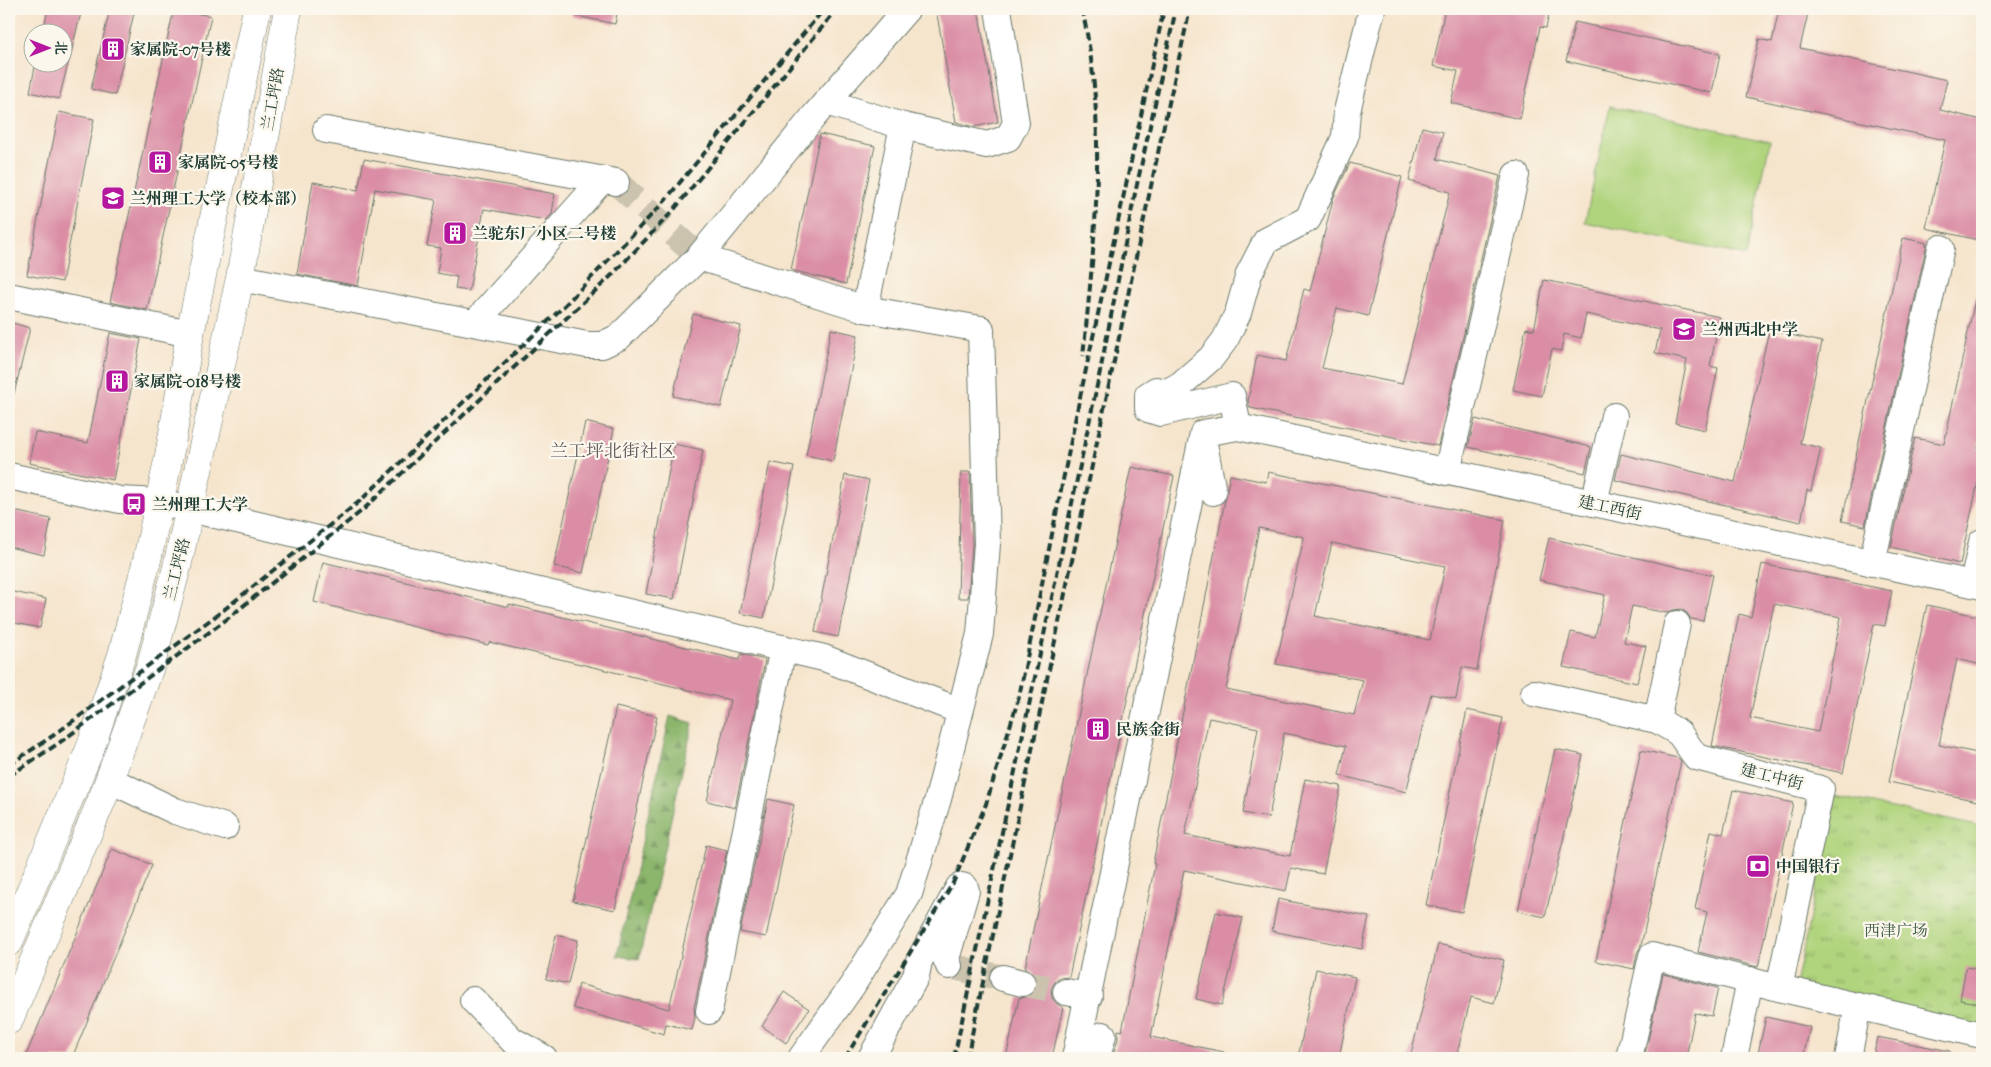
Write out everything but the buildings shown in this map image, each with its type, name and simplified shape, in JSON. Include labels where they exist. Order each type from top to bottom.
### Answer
[{"type":"highway","name":"兰工坪路","points":[[9,942],[90,749],[122,655],[148,560],[190,334],[257,9]]},
{"type":"highway","name":"兰工坪路","points":[[9,1020],[110,780],[151,664],[177,567],[240,278],[288,9]]},
{"type":"street","points":[[240,278],[587,345],[602,345],[619,337],[699,257],[826,102],[907,9]]},
{"type":"street","points":[[826,102],[903,126],[987,145],[1008,138],[1016,123],[998,9]]},
{"type":"street","points":[[1203,433],[1238,427],[1232,396],[1161,413],[1148,409],[1148,395],[1156,390],[1167,392],[1180,386],[1211,358],[1225,340],[1238,313],[1249,274],[1257,255],[1266,241],[1308,219],[1344,137],[1348,111],[1372,9]]},
{"type":"street","points":[[865,309],[903,126]]},
{"type":"street","points":[[326,130],[609,181],[474,324]]},
{"type":"street","points":[[1447,472],[1516,175]]},
{"type":"street","points":[[1872,562],[1941,248]]},
{"type":"street","points":[[699,257],[865,309],[981,329],[987,544],[980,634],[938,799],[909,894],[852,986],[801,1058]]},
{"type":"street","points":[[9,296],[190,334]]},
{"type":"street","points":[[1594,503],[1614,416]]},
{"type":"street","name":"建工西街","points":[[1238,427],[1872,562],[1944,587],[1977,585]]},
{"type":"street","points":[[1203,433],[1213,492]]},
{"type":"street","points":[[1075,1058],[1078,994],[1203,433]]},
{"type":"street","points":[[9,476],[120,500],[160,502],[784,648],[824,658],[960,711]]},
{"type":"street","points":[[1977,585],[1982,542]]},
{"type":"street","points":[[1657,720],[1678,624]]},
{"type":"street","points":[[709,1011],[784,648]]},
{"type":"street","name":"建工中街","points":[[1534,693],[1657,720],[1679,733],[1696,757],[1821,789],[1779,988]]},
{"type":"street","points":[[110,780],[175,812],[225,827]]},
{"type":"street","points":[[871,1058],[916,976],[919,961],[959,887],[962,886],[966,891],[946,959],[949,966]]},
{"type":"street","points":[[1629,1058],[1652,956],[1779,988],[1982,1035]]},
{"type":"street","points":[[1734,1058],[1750,980]]},
{"type":"street","points":[[473,1000],[512,1040],[544,1058]]},
{"type":"street","points":[[1848,1058],[1858,1006]]},
{"type":"green space","points":[[1610,106],[1770,141],[1746,256],[1585,222]]},
{"type":"green space","points":[[670,716],[693,723],[639,959],[617,956]]},
{"type":"green space","name":"西津广场","points":[[1835,796],[1982,827],[1982,1039],[1793,999]]},
{"type":"tunnel","points":[[616,182],[699,257]]},
{"type":"tunnel","points":[[949,966],[1003,978]]},
{"type":"tunnel","points":[[1022,983],[1066,992]]},
{"type":"railway","points":[[9,765],[54,735],[221,612],[360,501],[565,305],[662,204],[824,9]]},
{"type":"railway","points":[[9,776],[59,743],[227,619],[364,509],[612,275],[672,212],[837,9]]},
{"type":"railway","points":[[1082,9],[1095,95],[1097,139],[1095,226],[1083,356]]},
{"type":"railway","points":[[845,1058],[953,883],[986,804],[1019,697],[1077,411],[1164,9]]},
{"type":"railway","points":[[954,1058],[1102,362],[1134,198],[1176,9]]},
{"type":"railway","points":[[967,1058],[1190,9]]},
{"type":"place","name":"家属院-07号楼","points":[[113,49]]},
{"type":"place","name":"家属院-05号楼","points":[[160,162]]},
{"type":"place","name":"兰州理工大学（校本部）","points":[[113,198]]},
{"type":"place","name":"兰驼东厂小区二号楼","points":[[455,233]]},
{"type":"place","name":"兰州西北中学","points":[[1684,329]]},
{"type":"place","name":"家属院-018号楼","points":[[117,381]]},
{"type":"place","name":"兰州理工大学","points":[[134,504]]},
{"type":"place","name":"民族金街","points":[[1098,729]]},
{"type":"place","name":"中国银行","points":[[1758,866]]},
{"type":"district","name":"兰工坪北街社区","points":[[613,451]]}]
